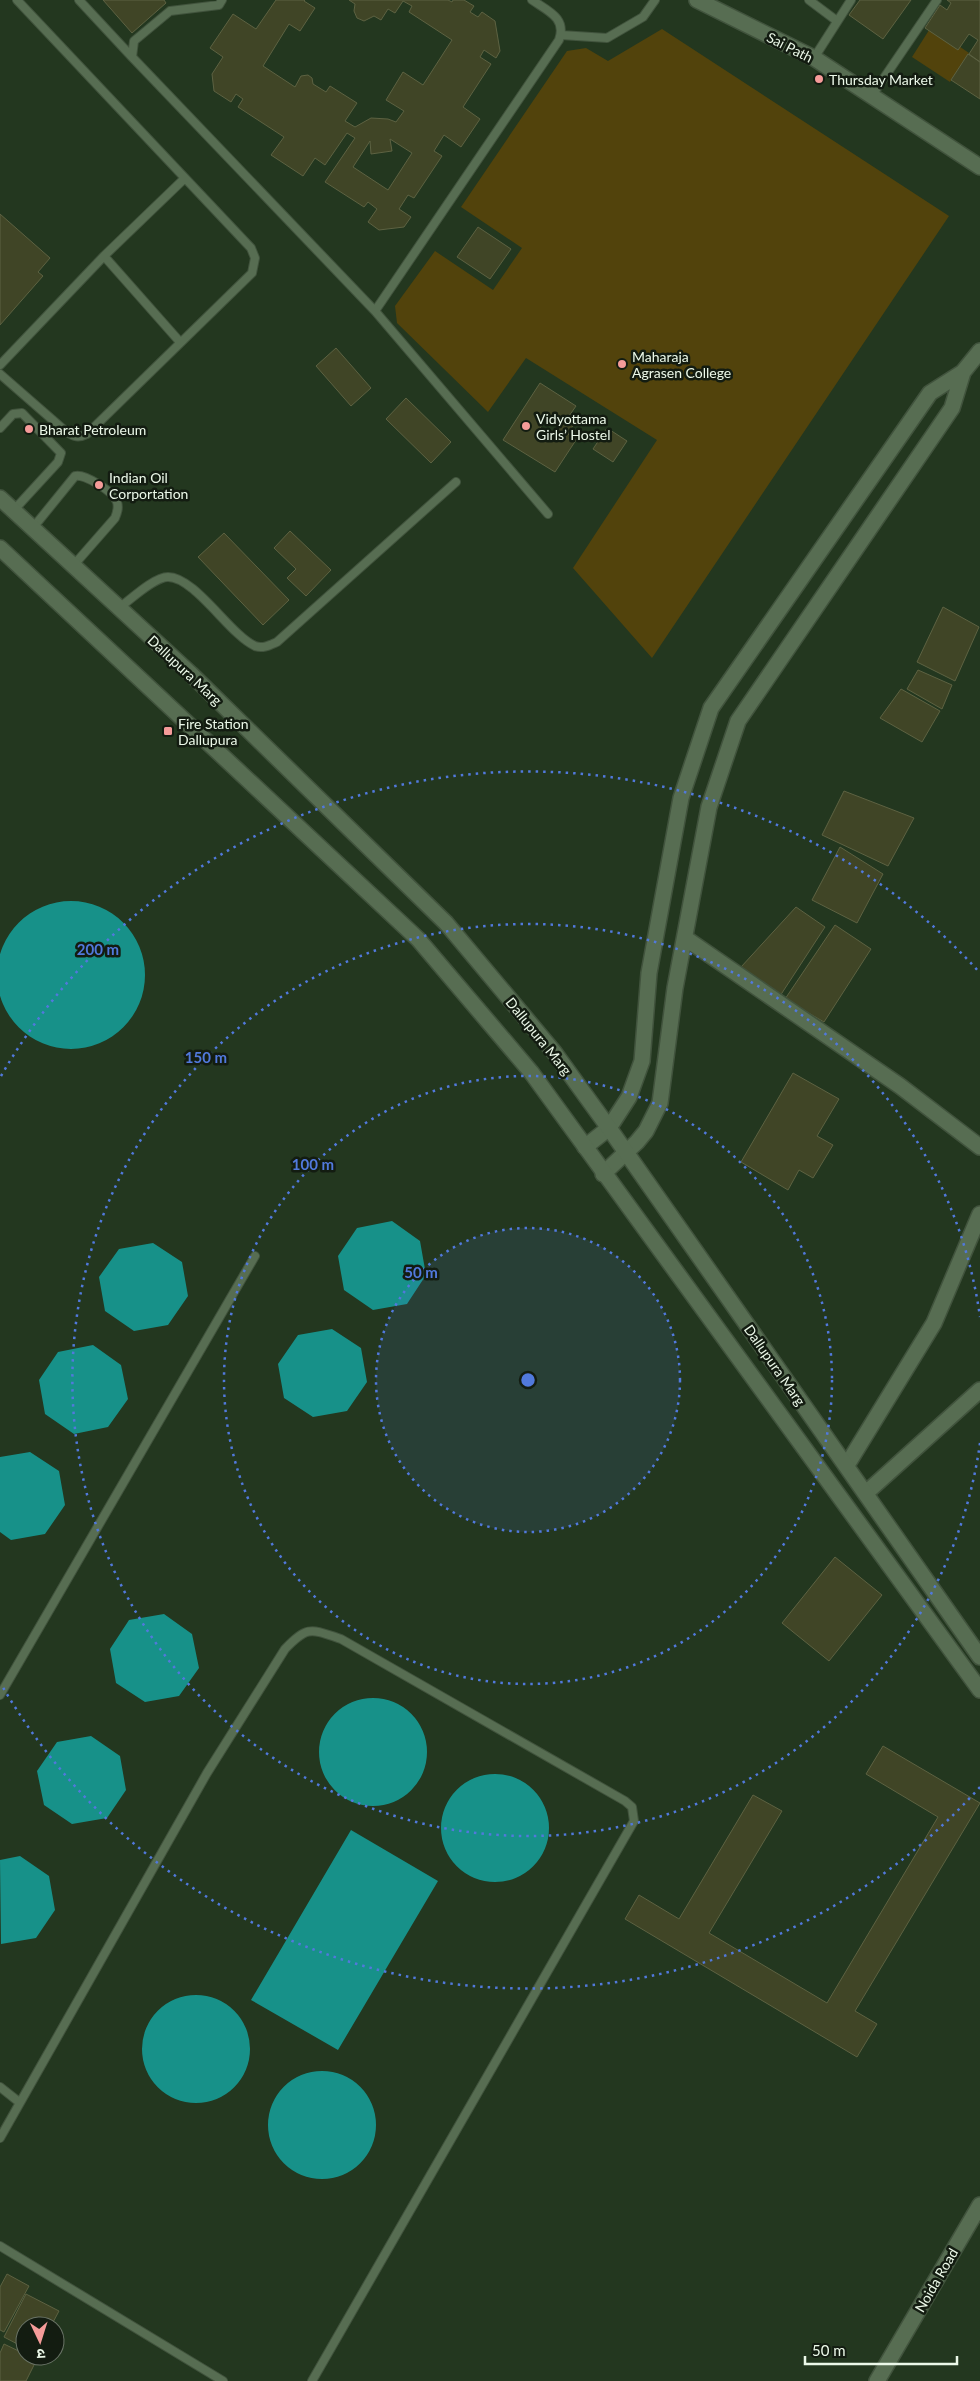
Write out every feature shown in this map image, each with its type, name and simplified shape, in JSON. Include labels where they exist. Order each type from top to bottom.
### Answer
[{"type":"main road","name":"Sai Path","points":[[697,0],[814,58],[871,97],[980,166]]},
{"type":"main road","points":[[585,1148],[609,1128],[629,1097],[642,1061],[649,973],[681,798],[711,708],[930,393],[963,372],[980,351]]},
{"type":"main road","points":[[603,1174],[646,1131],[660,1103],[684,938],[709,807],[738,721],[952,408],[963,372]]},
{"type":"main road","name":"Dallupura Marg","points":[[0,498],[191,674],[446,923],[554,1052],[847,1465],[980,1658]]},
{"type":"main road","name":"Dallupura Marg","points":[[0,548],[418,939],[530,1072],[980,1690]]},
{"type":"main road","points":[[684,938],[900,1086],[980,1147]]},
{"type":"main road","points":[[847,1465],[934,1323],[980,1214]]},
{"type":"main road","points":[[866,1493],[980,1390]]},
{"type":"main road","name":"Noida Road","points":[[877,2381],[980,2205]]},
{"type":"lane","points":[[0,374],[63,429],[71,435],[80,438],[87,434],[252,273],[255,264],[251,248],[17,0]]},
{"type":"lane","points":[[79,0],[375,311],[548,514]]},
{"type":"lane","points":[[132,57],[134,41],[170,10],[219,5],[222,0]]},
{"type":"lane","points":[[375,311],[561,35],[561,22],[555,15],[532,0]]},
{"type":"lane","points":[[561,35],[607,38],[643,17],[655,0]]},
{"type":"lane","points":[[809,0],[837,21]]},
{"type":"lane","points":[[814,58],[851,0]]},
{"type":"lane","points":[[871,97],[937,0]]},
{"type":"lane","points":[[0,365],[104,256],[185,178]]},
{"type":"lane","points":[[104,256],[180,342]]},
{"type":"lane","points":[[0,428],[13,414],[22,413],[62,453],[58,462],[14,510]]},
{"type":"lane","points":[[32,529],[75,476],[85,476],[113,497],[117,510],[115,518],[73,566]]},
{"type":"lane","points":[[119,608],[157,580],[168,577],[177,580],[197,593],[244,638],[256,646],[267,647],[277,642],[456,482]]},
{"type":"lane","points":[[0,1695],[255,1256]]},
{"type":"lane","points":[[0,2138],[207,1773],[285,1649],[299,1634],[315,1630],[341,1639],[632,1807],[634,1821],[312,2381]]},
{"type":"lane","points":[[0,2087],[19,2102]]},
{"type":"lane","points":[[0,2246],[223,2381]]},
{"type":"shaded area","points":[[931,27],[969,53],[950,82],[912,57]]},
{"type":"shaded area","points":[[662,29],[949,216],[652,658],[573,568],[657,440],[526,358],[488,412],[397,323],[395,306],[435,251],[493,290],[522,248],[461,207],[567,51],[586,48],[608,61]]},
{"type":"water","points":[[71,901],[99,906],[112,913],[123,923],[133,934],[140,947],[145,975],[140,1003],[133,1016],[123,1027],[112,1037],[99,1044],[71,1049],[43,1044],[30,1037],[19,1027],[9,1016],[2,1003],[-3,975],[2,947],[9,934],[19,923],[30,913],[43,906]]},
{"type":"water","points":[[392,1221],[420,1241],[426,1275],[407,1304],[373,1310],[344,1290],[338,1256],[357,1228]]},
{"type":"water","points":[[153,1243],[182,1262],[188,1296],[168,1325],[134,1331],[105,1311],[99,1277],[119,1249]]},
{"type":"water","points":[[332,1329],[361,1348],[367,1382],[347,1411],[313,1417],[284,1398],[278,1364],[298,1335]]},
{"type":"water","points":[[93,1345],[121,1365],[128,1399],[108,1427],[74,1434],[45,1414],[39,1380],[58,1352]]},
{"type":"water","points":[[30,1452],[59,1471],[65,1505],[45,1534],[11,1540],[0,1532],[0,1457]]},
{"type":"water","points":[[164,1614],[192,1634],[199,1668],[179,1696],[145,1702],[116,1683],[110,1649],[129,1620]]},
{"type":"water","points":[[373,1698],[394,1702],[411,1714],[423,1731],[427,1752],[423,1773],[411,1790],[394,1802],[373,1806],[352,1802],[335,1790],[323,1773],[319,1752],[323,1731],[335,1714],[352,1702]]},
{"type":"water","points":[[91,1736],[120,1756],[126,1790],[107,1818],[72,1824],[44,1805],[37,1771],[57,1742]]},
{"type":"water","points":[[495,1774],[516,1778],[533,1790],[545,1807],[549,1828],[545,1849],[533,1866],[516,1878],[495,1882],[474,1878],[457,1866],[445,1849],[441,1828],[445,1807],[457,1790],[474,1778]]},
{"type":"water","points":[[351,1830],[438,1881],[338,2050],[251,2000]]},
{"type":"water","points":[[20,1856],[49,1876],[55,1910],[36,1938],[1,1944],[0,1860]]},
{"type":"water","points":[[196,1995],[217,1999],[234,2011],[246,2028],[250,2049],[246,2070],[234,2087],[217,2099],[196,2103],[175,2099],[158,2087],[146,2070],[142,2049],[146,2028],[158,2011],[175,1999]]},
{"type":"water","points":[[322,2071],[343,2075],[360,2087],[372,2104],[376,2125],[372,2146],[360,2163],[343,2175],[322,2179],[301,2175],[284,2163],[272,2146],[268,2125],[272,2104],[284,2087],[301,2075]]},
{"type":"building","points":[[103,0],[164,0],[166,3],[132,33]]},
{"type":"building","points":[[276,0],[305,0],[315,8],[300,31],[289,24],[263,66],[295,87],[301,76],[308,75],[312,78],[313,84],[326,92],[330,86],[357,103],[345,121],[355,127],[371,118],[388,119],[396,122],[404,111],[386,100],[403,72],[423,85],[452,40],[409,12],[412,6],[403,1],[395,13],[388,9],[381,20],[374,16],[364,21],[357,18],[354,11],[355,4],[349,0],[448,0],[452,2],[453,0],[464,0],[474,6],[470,12],[478,17],[482,12],[495,21],[500,51],[496,58],[484,50],[480,57],[491,64],[463,107],[480,119],[461,147],[444,135],[434,151],[442,156],[414,198],[408,195],[399,209],[411,217],[404,227],[379,230],[368,222],[377,209],[368,202],[364,207],[325,182],[355,138],[347,133],[325,165],[315,158],[303,176],[271,155],[284,137],[238,107],[243,99],[236,94],[231,102],[214,91],[212,74],[223,57],[210,48],[233,14],[256,29]],"holes":[[[390,139],[412,153],[388,190],[353,167],[370,141],[371,154],[392,151]]]},
{"type":"building","points":[[860,0],[911,0],[883,39],[849,15]]},
{"type":"building","points":[[947,0],[980,0],[980,62],[969,54],[978,40],[969,34],[958,50],[925,28],[940,5],[947,10],[951,3]]},
{"type":"building","points":[[968,54],[980,62],[980,99],[951,80]]},
{"type":"building","points":[[0,214],[50,258],[38,272],[43,276],[0,325]]},
{"type":"building","points":[[478,227],[511,249],[490,279],[457,257]]},
{"type":"building","points":[[336,348],[371,388],[351,406],[316,366]]},
{"type":"building","name":"Vidyottama Girls’ Hostel","points":[[540,383],[576,406],[569,416],[576,420],[568,434],[576,440],[555,472],[503,440]],"holes":[[[547,416],[556,421],[560,431],[553,441],[538,432]]]},
{"type":"building","points":[[406,398],[451,442],[431,463],[386,419]]},
{"type":"building","points":[[607,428],[627,441],[613,462],[593,449]]},
{"type":"building","points":[[290,531],[331,570],[306,596],[287,578],[296,569],[274,548]]},
{"type":"building","points":[[224,533],[289,600],[263,625],[198,557]]},
{"type":"building","points":[[943,607],[979,627],[955,681],[917,662]]},
{"type":"building","points":[[918,670],[952,685],[942,709],[907,689]]},
{"type":"building","points":[[901,689],[940,711],[922,742],[880,718]]},
{"type":"building","points":[[844,791],[914,818],[888,866],[822,835]]},
{"type":"building","points":[[840,847],[883,874],[857,923],[812,900]]},
{"type":"building","points":[[796,907],[825,927],[780,996],[741,967]]},
{"type":"building","points":[[835,925],[871,949],[824,1022],[785,999]]},
{"type":"building","points":[[793,1073],[839,1099],[817,1136],[833,1145],[813,1178],[799,1170],[788,1190],[741,1162]]},
{"type":"building","points":[[835,1557],[882,1595],[829,1661],[782,1623]]},
{"type":"building","points":[[883,1746],[980,1803],[855,2011],[877,2024],[857,2057],[625,1919],[639,1895],[679,1919],[753,1795],[782,1811],[709,1933],[827,2003],[938,1817],[866,1774]]},
{"type":"building","points":[[7,2274],[29,2286],[4,2332],[0,2330],[0,2287]]},
{"type":"building","points":[[26,2294],[59,2311],[56,2316],[15,2316],[15,2343],[4,2337]]},
{"type":"building","points":[[4,2344],[15,2349],[15,2366],[34,2366],[26,2381],[0,2381],[0,2353]]},
{"type":"place","name":"Thursday Market","points":[[819,79]]},
{"type":"place","name":"Maharaja Agrasen College","points":[[622,364]]},
{"type":"place","name":"Vidyottama Girls’ Hostel","points":[[526,426]]},
{"type":"place","name":"Bharat Petroleum","points":[[29,429]]},
{"type":"place","name":"Indian Oil Corportation","points":[[99,485]]},
{"type":"place","name":"Fire Station Dallupura","points":[[168,731]]}]
